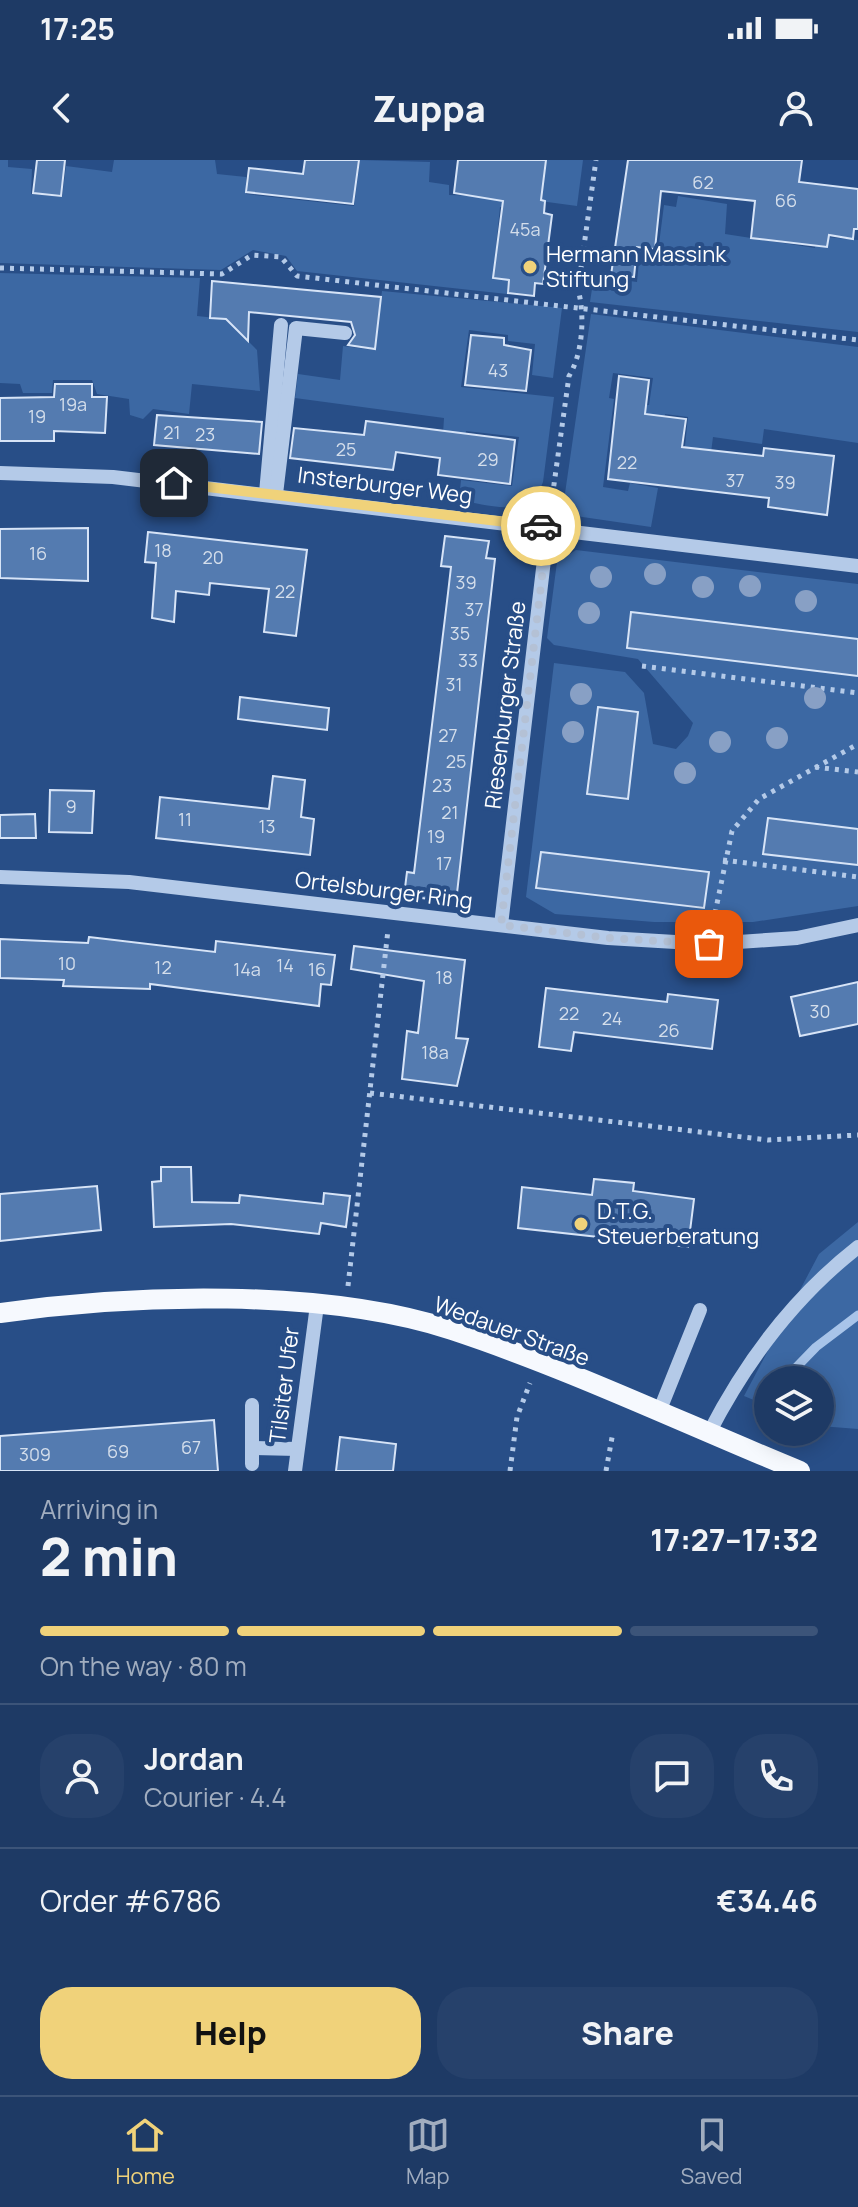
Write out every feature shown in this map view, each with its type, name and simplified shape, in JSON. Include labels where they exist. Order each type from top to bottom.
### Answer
[{"type":"main road","name":"Wedauer Straße","points":[[0,1313],[169,1298],[344,1307],[450,1329],[800,1471]]},
{"type":"street","points":[[271,494],[281,325]]},
{"type":"street","points":[[271,494],[296,328],[345,333]]},
{"type":"street","name":"Insterburger Weg","points":[[0,473],[113,477],[271,494],[858,566]]},
{"type":"street","name":"Riesenburger Straße","points":[[501,925],[548,526]]},
{"type":"street","name":"Ortelsburger Ring","points":[[0,877],[129,882],[608,938],[709,944],[797,938],[858,925]]},
{"type":"street","points":[[709,1433],[753,1355],[800,1301],[858,1247]]},
{"type":"street","name":"Tilsiter Ufer","points":[[295,1471],[317,1305]]},
{"type":"street","points":[[659,1412],[700,1310]]},
{"type":"street","points":[[252,1405],[252,1456],[297,1449]]},
{"type":"path","points":[[548,526],[569,376],[576,365],[583,308],[578,289],[596,160]]},
{"type":"path","points":[[0,268],[222,274],[252,255],[281,257],[297,276],[858,340]]},
{"type":"path","points":[[642,666],[858,693]]},
{"type":"path","points":[[709,944],[723,860],[732,831],[759,799],[858,744]]},
{"type":"path","points":[[813,767],[858,772]]},
{"type":"path","points":[[723,860],[858,877]]},
{"type":"path","points":[[344,1307],[390,913]]},
{"type":"path","points":[[370,1093],[768,1140],[858,1135]]},
{"type":"path","points":[[510,1471],[517,1417],[537,1364]]},
{"type":"path","points":[[606,1471],[613,1432]]},
{"type":"shaded area","points":[[0,160],[8,160],[8,167],[32,169],[31,194],[62,197],[66,166],[112,172],[114,160],[215,160],[217,174],[246,177],[246,194],[354,206],[360,160],[430,162],[429,182],[449,185],[449,195],[517,197],[516,208],[500,207],[493,278],[508,280],[507,294],[297,271],[286,256],[253,250],[221,270],[0,263]]},
{"type":"shaded area","points":[[545,160],[583,160],[577,206],[540,201]]},
{"type":"shaded area","points":[[678,196],[727,204],[725,234],[815,248],[817,236],[858,240],[858,332],[590,302],[594,276],[637,282],[640,251],[658,252],[664,205],[676,207]]},
{"type":"shaded area","points":[[0,273],[200,278],[197,316],[226,319],[257,350],[260,391],[192,384],[189,414],[153,409],[143,419],[130,415],[129,399],[97,394],[92,380],[53,380],[52,393],[23,393],[20,384],[0,383]]},
{"type":"shaded area","points":[[382,291],[562,308],[553,378],[532,375],[535,344],[508,341],[508,335],[469,330],[461,387],[554,397],[543,482],[528,502],[518,506],[495,507],[459,500],[461,480],[512,486],[519,437],[466,431],[462,455],[442,451],[444,418],[295,398],[298,374],[340,380],[343,346],[374,350]]},
{"type":"shaded area","points":[[591,314],[858,347],[858,443],[764,429],[762,444],[713,437],[709,468],[683,465],[688,417],[665,414],[658,462],[640,405],[649,405],[653,378],[613,373],[609,398],[614,399],[603,487],[628,491],[630,483],[658,488],[651,527],[562,514]]},
{"type":"shaded area","points":[[576,550],[858,584],[858,906],[753,922],[654,922],[555,914],[526,897],[554,663],[625,672],[644,693],[653,744],[676,749],[688,736],[693,723],[638,659],[554,645],[547,638],[557,562]]},
{"type":"shaded area","points":[[858,1222],[858,1429],[834,1427],[834,1366],[760,1366],[819,1254]]},
{"type":"shaded area","points":[[754,1377],[754,1400],[744,1396]]},
{"type":"building","points":[[37,160],[65,160],[61,196],[33,193]]},
{"type":"building","points":[[305,160],[359,160],[353,204],[246,192],[249,168],[303,174]]},
{"type":"building","points":[[458,160],[546,160],[541,200],[545,201],[544,213],[552,215],[543,284],[535,283],[534,296],[508,293],[509,280],[493,278],[503,201],[454,193]]},
{"type":"building","points":[[628,160],[802,160],[799,182],[858,189],[858,229],[854,229],[853,239],[829,235],[827,247],[751,238],[755,201],[661,191],[655,249],[637,247],[634,277],[611,275]]},
{"type":"building","points":[[212,281],[381,297],[375,349],[348,345],[355,335],[351,322],[249,312],[248,341],[226,319],[210,318]]},
{"type":"building","points":[[471,335],[504,338],[504,345],[531,350],[526,391],[465,385]]},
{"type":"building","points":[[619,376],[649,380],[645,414],[686,419],[682,447],[763,456],[764,448],[834,456],[827,515],[768,507],[769,498],[608,479]]},
{"type":"building","points":[[55,384],[92,384],[92,397],[107,397],[105,433],[54,431],[54,441],[0,441],[0,398],[54,397]]},
{"type":"building","points":[[157,415],[262,422],[259,454],[154,445]]},
{"type":"building","points":[[366,421],[515,440],[510,484],[438,475],[440,458],[396,452],[393,470],[290,458],[294,428],[364,435]]},
{"type":"building","points":[[88,528],[88,581],[0,578],[0,529]]},
{"type":"building","points":[[148,532],[307,550],[296,636],[264,632],[269,589],[210,583],[209,595],[176,591],[174,622],[152,618],[156,563],[145,562]]},
{"type":"building","points":[[445,536],[489,541],[486,558],[495,559],[456,902],[404,896],[407,872],[414,873],[451,567],[441,566]]},
{"type":"building","points":[[631,612],[858,639],[858,676],[627,648]]},
{"type":"building","points":[[240,697],[329,708],[327,730],[238,719]]},
{"type":"building","points":[[598,707],[638,712],[628,799],[587,794]]},
{"type":"building","points":[[273,776],[305,780],[301,817],[314,819],[310,855],[156,838],[160,797],[269,809]]},
{"type":"building","points":[[50,790],[94,791],[92,833],[49,832]]},
{"type":"building","points":[[35,814],[36,838],[0,838],[0,815]]},
{"type":"building","points":[[768,818],[858,829],[858,865],[763,854]]},
{"type":"building","points":[[541,852],[709,872],[704,908],[536,888]]},
{"type":"building","points":[[89,937],[215,952],[216,941],[335,955],[331,985],[321,984],[319,1006],[150,984],[150,989],[63,986],[64,980],[0,978],[0,939],[88,943]]},
{"type":"building","points":[[354,946],[465,960],[456,1038],[468,1039],[457,1086],[402,1079],[407,1031],[418,1033],[424,981],[351,969]]},
{"type":"building","points":[[858,982],[858,1024],[800,1036],[791,997]]},
{"type":"building","points":[[546,988],[667,1002],[668,994],[718,1000],[712,1049],[574,1032],[571,1051],[539,1047]]},
{"type":"building","points":[[161,1167],[191,1167],[192,1202],[239,1203],[240,1195],[323,1204],[324,1193],[350,1196],[346,1227],[321,1223],[319,1234],[231,1224],[154,1227],[152,1182],[161,1181]]},
{"type":"building","points":[[594,1179],[634,1183],[633,1191],[694,1199],[688,1247],[518,1228],[522,1187],[592,1195]]},
{"type":"building","points":[[97,1186],[101,1230],[0,1241],[0,1194]]},
{"type":"building","points":[[214,1420],[218,1471],[0,1471],[0,1436]]},
{"type":"building","points":[[340,1437],[396,1444],[393,1471],[336,1471]]},
{"type":"waterway","points":[[798,1366],[816,1347],[858,1315]]},
{"type":"way so far","points":[[541,526],[548,526],[501,925],[608,938],[709,944]]},
{"type":"place","name":"Hermann Massink Stiftung","points":[[530,267]]},
{"type":"place","name":"D.T.G. Steuerberatung","points":[[581,1224]]},
{"type":"route","points":[[174,483],[541,526]]}]
